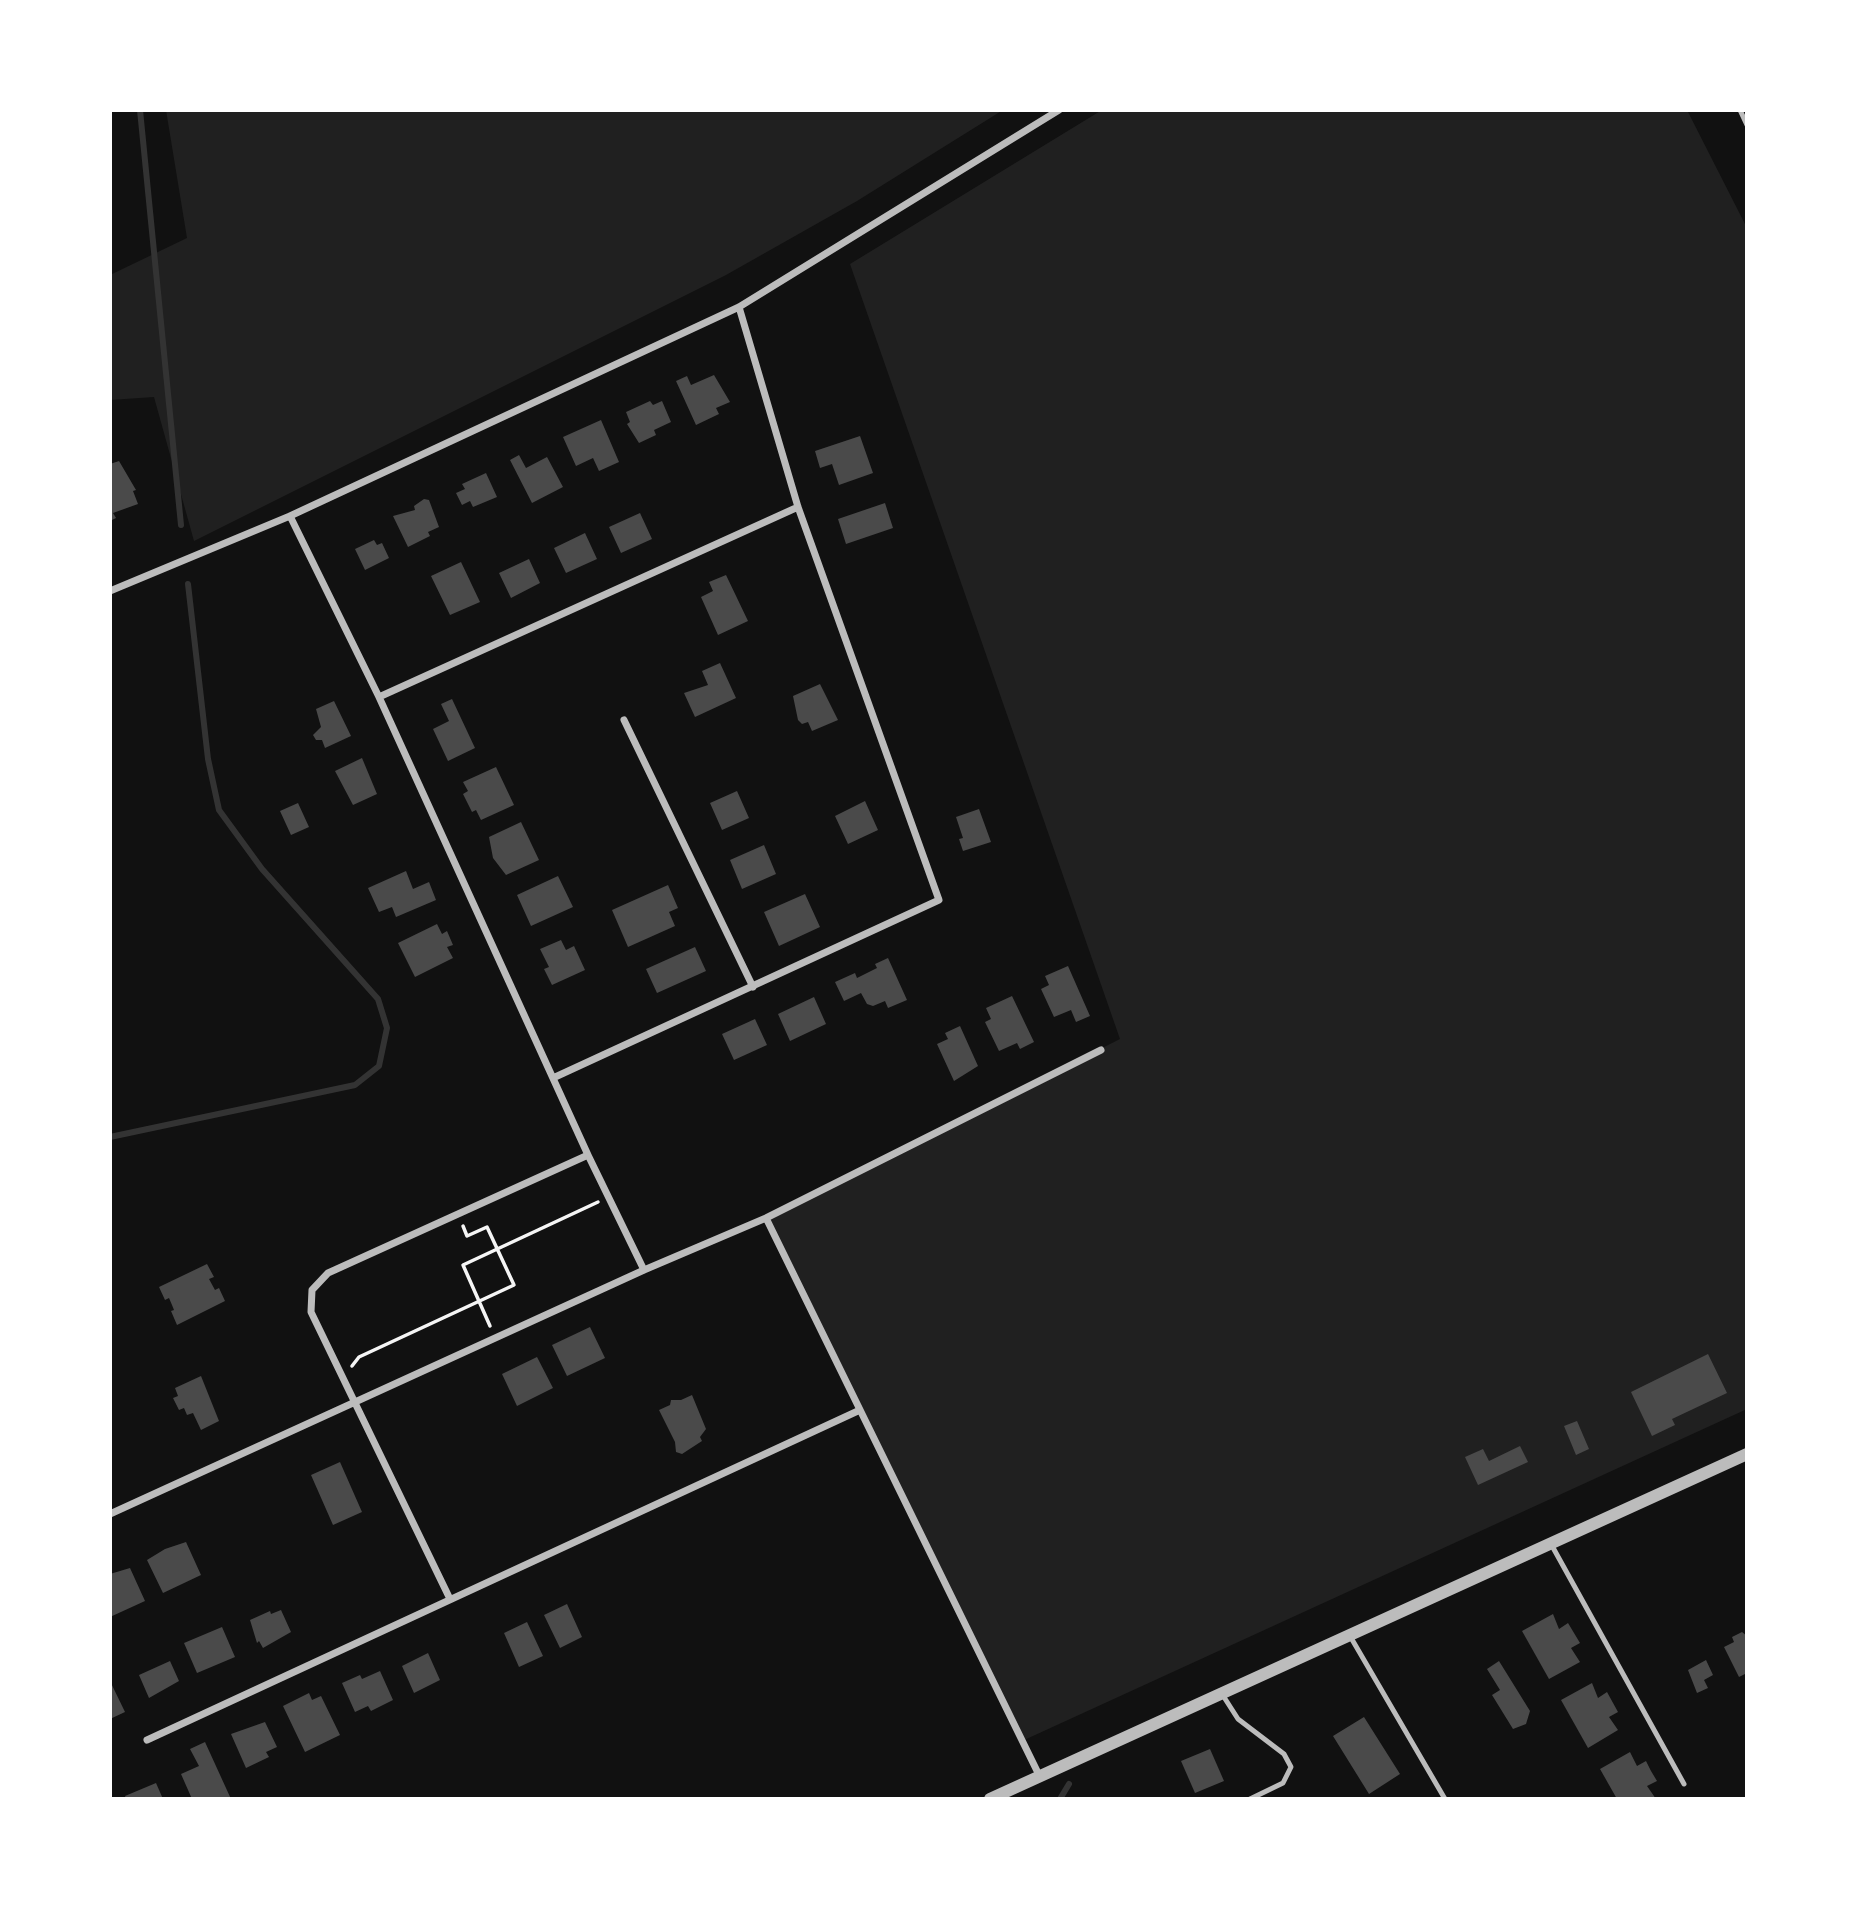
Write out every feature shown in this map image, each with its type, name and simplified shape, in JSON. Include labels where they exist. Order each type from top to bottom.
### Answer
[{"type":"street","points":[[110,591],[290,516],[739,307],[1059,110]]},
{"type":"street","points":[[554,1078],[939,900],[798,508],[739,307]]},
{"type":"street","points":[[379,697],[798,508]]},
{"type":"street","points":[[290,516],[379,697],[588,1155],[644,1270]]},
{"type":"street","points":[[624,720],[753,987]]},
{"type":"street","points":[[110,1514],[644,1270],[766,1218],[1101,1050]]},
{"type":"street","points":[[450,1599],[311,1312],[312,1290],[328,1273],[588,1155]]},
{"type":"street","points":[[766,1218],[1040,1777]]},
{"type":"street","points":[[147,1740],[860,1410]]},
{"type":"street","points":[[990,1799],[1747,1454]]},
{"type":"lane","points":[[1740,110],[1747,125]]},
{"type":"lane","points":[[1551,1544],[1684,1784]]},
{"type":"lane","points":[[1350,1636],[1445,1799]]},
{"type":"lane","points":[[1222,1694],[1238,1719],[1284,1754],[1291,1767],[1283,1783],[1250,1799]]},
{"type":"path","points":[[495,1338],[463,1265],[610,1197]]},
{"type":"path","points":[[341,1378],[359,1357],[514,1285],[487,1227],[467,1236],[457,1215]]},
{"type":"shaded area","points":[[166,110],[1003,110],[857,201],[726,275],[194,541],[154,397],[110,400],[110,275],[187,238]]},
{"type":"shaded area","points":[[1102,110],[1687,110],[1747,228],[1747,1409],[1022,1741],[766,1218],[1120,1039],[850,264]]},
{"type":"building","points":[[714,375],[730,402],[716,408],[719,414],[696,425],[676,381],[687,376],[691,385]]},
{"type":"building","points":[[650,401],[653,405],[662,401],[671,422],[654,430],[656,435],[639,443],[627,424],[630,422],[626,412]]},
{"type":"building","points":[[601,420],[619,462],[599,471],[593,458],[576,466],[563,437]]},
{"type":"building","points":[[860,436],[873,473],[839,485],[832,464],[820,468],[815,451]]},
{"type":"building","points":[[519,455],[526,468],[547,457],[563,487],[532,503],[510,460]]},
{"type":"building","points":[[119,461],[136,490],[133,491],[138,504],[113,513],[116,518],[110,521],[110,464]]},
{"type":"building","points":[[486,473],[497,497],[473,507],[470,501],[462,505],[456,493],[465,489],[462,484]]},
{"type":"building","points":[[424,499],[429,500],[439,527],[428,532],[430,536],[408,547],[393,516],[415,510],[414,506]]},
{"type":"building","points":[[885,503],[893,528],[846,544],[838,519]]},
{"type":"building","points":[[640,513],[652,539],[621,553],[609,527]]},
{"type":"building","points":[[585,533],[597,559],[566,573],[554,548]]},
{"type":"building","points":[[374,540],[377,545],[382,543],[389,558],[365,570],[355,549]]},
{"type":"building","points":[[529,559],[540,583],[511,598],[499,573]]},
{"type":"building","points":[[461,562],[480,602],[450,615],[431,576]]},
{"type":"building","points":[[726,575],[748,621],[718,635],[701,597],[713,591],[709,582]]},
{"type":"building","points":[[720,663],[736,698],[695,717],[684,693],[708,685],[702,671]]},
{"type":"building","points":[[820,684],[838,720],[812,731],[808,722],[802,724],[798,720],[793,696]]},
{"type":"building","points":[[452,699],[475,748],[448,761],[433,729],[449,721],[441,704]]},
{"type":"building","points":[[334,701],[351,736],[325,748],[322,740],[316,740],[313,735],[321,727],[316,709]]},
{"type":"building","points":[[362,758],[377,794],[353,805],[335,771]]},
{"type":"building","points":[[496,767],[514,805],[481,820],[476,810],[472,812],[463,794],[468,791],[463,782]]},
{"type":"building","points":[[737,791],[749,818],[722,830],[710,803]]},
{"type":"building","points":[[865,801],[878,830],[848,844],[835,816]]},
{"type":"building","points":[[298,803],[309,827],[291,835],[280,811]]},
{"type":"building","points":[[979,809],[991,842],[963,851],[959,839],[963,838],[956,817]]},
{"type":"building","points":[[521,822],[539,860],[506,875],[493,858],[489,837]]},
{"type":"building","points":[[764,845],[776,874],[742,889],[730,860]]},
{"type":"building","points":[[406,871],[413,889],[429,882],[436,900],[396,917],[392,907],[379,912],[368,888]]},
{"type":"building","points":[[558,876],[573,907],[531,926],[517,895]]},
{"type":"building","points":[[668,885],[678,908],[669,912],[675,926],[628,947],[612,910]]},
{"type":"building","points":[[805,894],[820,927],[779,946],[764,912]]},
{"type":"building","points":[[437,924],[442,934],[447,931],[453,945],[447,947],[453,958],[415,977],[398,943]]},
{"type":"building","points":[[561,940],[566,950],[574,946],[585,970],[552,985],[544,969],[549,967],[540,949]]},
{"type":"building","points":[[695,947],[706,971],[657,993],[646,969]]},
{"type":"building","points":[[888,958],[907,1000],[888,1008],[885,1001],[873,1006],[867,1004],[861,993],[844,1001],[835,982],[855,973],[857,978],[877,968],[875,964]]},
{"type":"building","points":[[1068,966],[1090,1016],[1076,1022],[1071,1010],[1054,1017],[1041,989],[1049,985],[1045,976]]},
{"type":"building","points":[[1012,996],[1034,1042],[1020,1049],[1017,1043],[999,1051],[985,1022],[991,1019],[986,1008]]},
{"type":"building","points":[[814,997],[826,1024],[790,1041],[778,1014]]},
{"type":"building","points":[[755,1019],[767,1045],[734,1060],[722,1034]]},
{"type":"building","points":[[960,1026],[978,1066],[954,1081],[937,1044],[948,1039],[945,1033]]},
{"type":"building","points":[[207,1264],[214,1277],[209,1279],[215,1290],[219,1288],[225,1301],[177,1325],[169,1298],[165,1300],[159,1287]]},
{"type":"building","points":[[590,1327],[605,1358],[567,1376],[552,1345]]},
{"type":"building","points":[[1708,1354],[1727,1393],[1672,1419],[1675,1425],[1652,1436],[1631,1392]]},
{"type":"building","points":[[537,1357],[553,1388],[517,1406],[502,1374]]},
{"type":"building","points":[[201,1376],[219,1421],[201,1430],[193,1413],[187,1415],[184,1408],[179,1410],[173,1398],[178,1396],[175,1388]]},
{"type":"building","points":[[692,1395],[706,1429],[700,1437],[702,1441],[682,1454],[676,1452],[675,1442],[659,1410],[670,1405],[671,1400],[681,1400]]},
{"type":"building","points":[[1577,1421],[1589,1449],[1576,1455],[1564,1426]]},
{"type":"building","points":[[1520,1446],[1528,1462],[1478,1485],[1465,1457],[1483,1449],[1489,1461]]},
{"type":"building","points":[[340,1462],[362,1512],[333,1525],[311,1475]]},
{"type":"building","points":[[186,1542],[201,1575],[163,1593],[147,1560],[165,1549]]},
{"type":"building","points":[[130,1568],[145,1601],[110,1617],[110,1574]]},
{"type":"building","points":[[567,1604],[582,1637],[560,1648],[544,1615]]},
{"type":"building","points":[[281,1610],[291,1632],[263,1648],[259,1641],[257,1643],[250,1620],[270,1611],[271,1614]]},
{"type":"building","points":[[1553,1614],[1559,1629],[1568,1623],[1580,1643],[1571,1648],[1580,1662],[1549,1679],[1522,1631]]},
{"type":"building","points":[[527,1622],[543,1656],[519,1667],[504,1633]]},
{"type":"building","points":[[222,1627],[235,1657],[197,1673],[184,1643]]},
{"type":"building","points":[[1742,1632],[1747,1636],[1747,1673],[1739,1677],[1724,1647],[1734,1642],[1732,1637]]},
{"type":"building","points":[[428,1653],[440,1680],[414,1693],[402,1666]]},
{"type":"building","points":[[1706,1660],[1713,1675],[1704,1680],[1708,1688],[1697,1693],[1688,1670]]},
{"type":"building","points":[[170,1661],[179,1681],[149,1698],[139,1675]]},
{"type":"building","points":[[1499,1661],[1530,1711],[1526,1724],[1513,1729],[1492,1695],[1500,1690],[1487,1669]]},
{"type":"building","points":[[380,1671],[393,1700],[371,1711],[368,1706],[355,1712],[342,1683],[360,1675],[362,1679]]},
{"type":"building","points":[[110,1681],[125,1712],[110,1719]]},
{"type":"building","points":[[1592,1683],[1598,1698],[1607,1692],[1618,1712],[1609,1717],[1618,1730],[1588,1748],[1561,1700]]},
{"type":"building","points":[[309,1693],[312,1700],[321,1696],[340,1735],[305,1752],[283,1706]]},
{"type":"building","points":[[1364,1717],[1400,1774],[1369,1794],[1333,1736]]},
{"type":"building","points":[[265,1722],[277,1747],[266,1752],[269,1757],[246,1768],[231,1734]]},
{"type":"building","points":[[205,1742],[231,1799],[192,1799],[181,1774],[199,1766],[190,1749]]},
{"type":"building","points":[[1210,1749],[1224,1781],[1195,1793],[1181,1761]]},
{"type":"building","points":[[1630,1752],[1637,1766],[1646,1761],[1657,1781],[1647,1786],[1656,1799],[1617,1799],[1600,1769]]},
{"type":"building","points":[[156,1783],[163,1799],[126,1799],[125,1796]]},
{"type":"waterway","points":[[140,110],[181,525]]},
{"type":"waterway","points":[[110,1137],[355,1085],[379,1066],[387,1028],[378,999],[262,869],[219,810],[208,759],[188,584]]},
{"type":"waterway","points":[[1060,1799],[1069,1784]]}]
